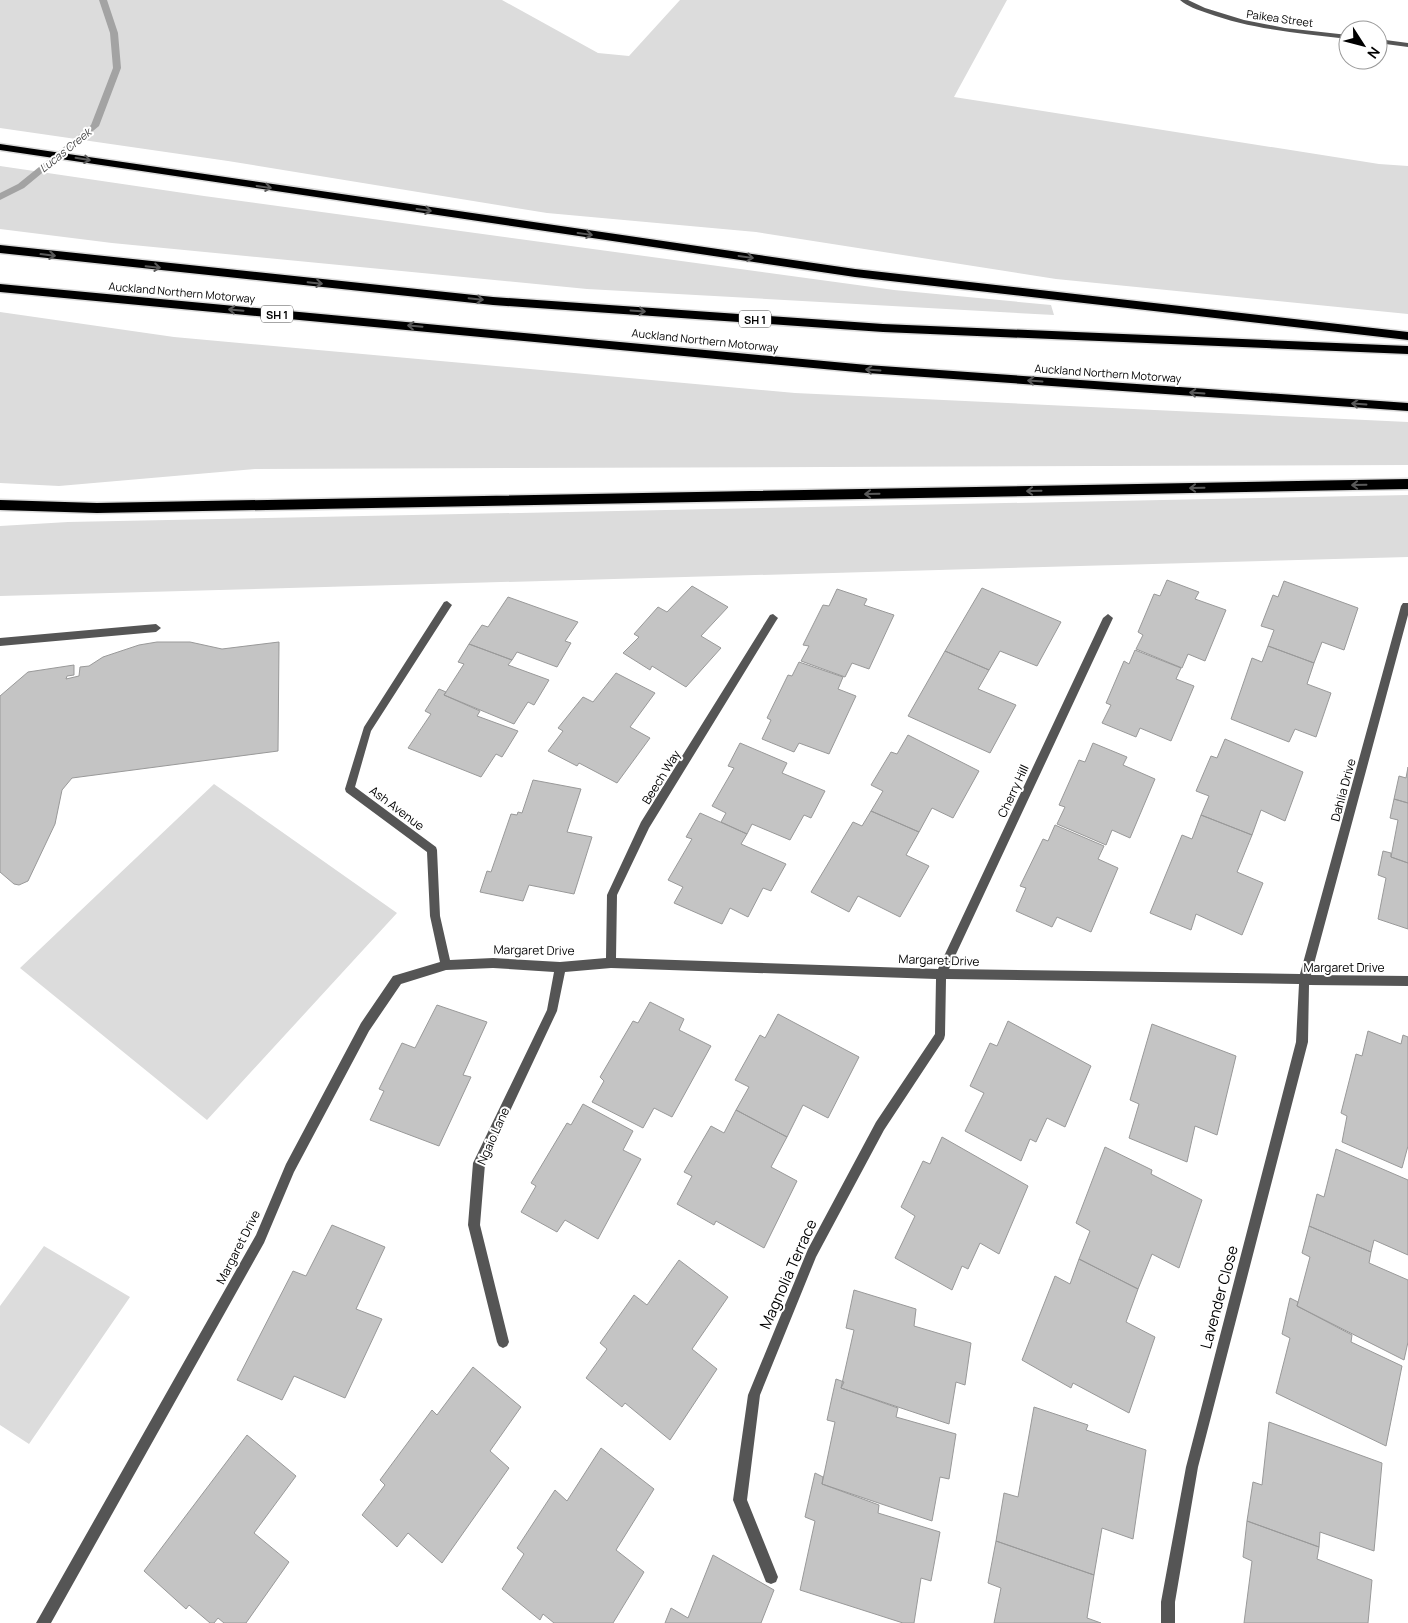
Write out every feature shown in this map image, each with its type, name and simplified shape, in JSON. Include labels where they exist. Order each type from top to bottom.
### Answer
[{"type":"highway","points":[[0,147],[855,273],[1408,336]]},
{"type":"highway","name":"Auckland Northern Motorway","points":[[0,250],[493,301],[883,328],[1408,350]]},
{"type":"highway","name":"Auckland Northern Motorway","points":[[0,288],[90,298],[464,330],[867,370],[1408,408]]},
{"type":"highway","points":[[0,505],[97,508],[1408,484]]},
{"type":"street","name":"Paikea Street","points":[[1183,0],[1230,20],[1256,26],[1338,36]]},
{"type":"street","points":[[1388,42],[1408,45]]},
{"type":"street","name":"Ash Avenue","points":[[446,965],[435,916],[432,850],[350,788],[367,730],[447,605]]},
{"type":"street","name":"Dahlia Drive","points":[[1304,981],[1406,606]]},
{"type":"street","name":"Beech Way","points":[[611,963],[612,896],[645,825],[773,618]]},
{"type":"street","name":"Cherry Hill","points":[[941,974],[1108,618]]},
{"type":"street","points":[[0,642],[156,628]]},
{"type":"street","name":"Margaret Drive","points":[[43,1623],[260,1239],[290,1168],[365,1027],[397,980],[446,965],[493,963],[560,967],[611,963],[941,974],[1304,981],[1408,981]]},
{"type":"street","name":"Ngaio Lane","points":[[503,1342],[474,1225],[479,1163],[552,1011],[560,967]]},
{"type":"street","name":"Magnolia Terrace","points":[[771,1577],[740,1500],[754,1394],[812,1253],[880,1126],[940,1035],[941,974]]},
{"type":"street","name":"Lavender Close","points":[[1168,1623],[1168,1602],[1192,1467],[1302,1042],[1304,981]]},
{"type":"shaded area","points":[[0,0],[502,0],[598,53],[629,56],[680,0],[1007,0],[954,97],[1379,164],[1408,166],[1408,314],[1056,279],[756,232],[547,213],[228,161],[0,128]]},
{"type":"shaded area","points":[[0,166],[204,196],[894,290],[1051,305],[1054,315],[587,289],[112,243],[0,229]]},
{"type":"shaded area","points":[[0,312],[174,337],[795,393],[1408,422],[1408,465],[255,469],[59,486],[0,483]]},
{"type":"shaded area","points":[[1408,495],[1408,557],[0,596],[0,526],[68,522]]},
{"type":"shaded area","points":[[214,784],[397,913],[207,1120],[20,968]]},
{"type":"shaded area","points":[[44,1246],[130,1297],[29,1444],[0,1425],[0,1306]]},
{"type":"building","points":[[1167,580],[1199,592],[1195,599],[1226,610],[1205,661],[1188,654],[1182,668],[1136,649],[1143,635],[1138,632],[1154,594],[1160,596]]},
{"type":"building","points":[[1284,581],[1358,608],[1344,650],[1322,642],[1314,663],[1268,646],[1274,630],[1261,626],[1273,595],[1278,597]]},
{"type":"building","points":[[692,586],[728,607],[701,636],[721,648],[686,687],[652,666],[650,670],[623,653],[639,637],[634,634],[658,607],[667,612]]},
{"type":"building","points":[[982,588],[1061,622],[1037,666],[1000,651],[989,670],[945,651]]},
{"type":"building","points":[[837,589],[867,599],[864,605],[894,615],[869,669],[852,663],[845,677],[801,661],[809,646],[803,645],[823,605],[829,606]]},
{"type":"building","points":[[508,597],[578,622],[565,641],[571,643],[557,667],[517,652],[512,660],[469,644],[482,625],[488,627]]},
{"type":"building","points":[[157,642],[190,642],[222,649],[279,642],[278,751],[72,778],[62,790],[55,824],[28,881],[19,885],[14,884],[0,872],[0,696],[28,672],[74,665],[74,675],[67,676],[66,679],[79,676],[80,667],[89,666],[103,657],[139,645]]},
{"type":"building","points":[[469,644],[512,660],[508,665],[549,680],[534,705],[528,702],[514,724],[444,695],[464,664],[458,662]]},
{"type":"building","points":[[1268,646],[1314,663],[1307,684],[1331,693],[1316,737],[1295,729],[1289,742],[1231,719],[1252,658],[1262,662]]},
{"type":"building","points":[[1135,650],[1181,668],[1176,679],[1194,686],[1171,741],[1140,728],[1136,737],[1102,723],[1111,705],[1106,703],[1124,661],[1129,664]]},
{"type":"building","points":[[945,651],[989,670],[978,689],[1016,705],[990,753],[908,716]]},
{"type":"building","points":[[799,662],[843,677],[838,689],[856,696],[829,754],[799,743],[794,752],[762,739],[771,720],[767,718],[788,675],[792,676]]},
{"type":"building","points":[[616,673],[655,693],[630,727],[650,738],[617,783],[579,763],[577,766],[548,751],[563,731],[558,728],[583,697],[593,702]]},
{"type":"building","points":[[439,689],[446,692],[444,695],[480,711],[477,716],[518,731],[502,757],[496,754],[481,777],[408,748],[431,714],[425,711]]},
{"type":"building","points":[[908,735],[979,771],[953,818],[932,808],[919,832],[871,811],[883,791],[871,785],[891,752],[897,754]]},
{"type":"building","points":[[1225,739],[1303,772],[1285,821],[1261,810],[1252,835],[1201,815],[1209,796],[1196,791],[1211,756],[1217,758]]},
{"type":"building","points":[[740,743],[787,763],[782,773],[825,791],[811,818],[804,815],[790,840],[752,824],[747,834],[721,822],[726,813],[712,806],[734,768],[728,766]]},
{"type":"building","points":[[1093,743],[1127,757],[1123,765],[1155,779],[1130,838],[1112,830],[1106,845],[1057,824],[1065,807],[1059,805],[1079,760],[1085,762]]},
{"type":"building","points":[[1408,767],[1408,803],[1394,799],[1399,776],[1406,778]]},
{"type":"building","points":[[533,780],[581,789],[567,832],[592,837],[574,894],[529,885],[523,901],[480,892],[487,871],[491,872],[511,814],[517,815],[518,812],[522,813]]},
{"type":"building","points":[[1394,799],[1408,803],[1408,863],[1391,857],[1398,820],[1390,818]]},
{"type":"building","points":[[871,811],[919,832],[906,855],[929,866],[900,917],[858,896],[849,912],[811,892],[853,822],[862,826]]},
{"type":"building","points":[[700,813],[747,834],[741,844],[786,864],[771,891],[763,888],[748,917],[730,908],[722,924],[674,903],[683,887],[668,880],[692,839],[686,837]]},
{"type":"building","points":[[1201,815],[1252,835],[1237,872],[1263,883],[1242,935],[1196,914],[1191,930],[1150,913],[1182,835],[1192,839]]},
{"type":"building","points":[[1055,825],[1104,846],[1098,859],[1118,868],[1091,932],[1057,917],[1052,927],[1016,911],[1026,888],[1020,886],[1043,839],[1048,841]]},
{"type":"building","points":[[1383,851],[1391,853],[1391,857],[1408,863],[1408,929],[1378,919],[1386,878],[1378,875]]},
{"type":"building","points":[[650,1002],[684,1019],[679,1030],[711,1046],[672,1117],[654,1108],[643,1128],[592,1102],[604,1081],[600,1077],[633,1021],[638,1023]]},
{"type":"building","points":[[437,1005],[487,1022],[463,1075],[471,1077],[439,1146],[370,1120],[384,1091],[379,1089],[402,1043],[415,1048]]},
{"type":"building","points":[[778,1014],[859,1057],[828,1118],[803,1105],[787,1137],[736,1110],[749,1087],[735,1080],[760,1035],[765,1038]]},
{"type":"building","points":[[1008,1021],[1091,1066],[1065,1127],[1047,1118],[1036,1142],[1030,1139],[1021,1161],[965,1131],[984,1093],[970,1086],[990,1043],[997,1046]]},
{"type":"building","points":[[1152,1024],[1236,1056],[1217,1135],[1195,1126],[1187,1162],[1129,1138],[1139,1104],[1130,1100]]},
{"type":"building","points":[[1368,1031],[1401,1044],[1403,1035],[1408,1037],[1408,1146],[1402,1168],[1342,1142],[1347,1116],[1341,1113],[1356,1054],[1362,1056]]},
{"type":"building","points":[[583,1104],[633,1131],[623,1150],[641,1159],[598,1239],[565,1220],[557,1232],[521,1212],[536,1186],[531,1183],[567,1123],[571,1125]]},
{"type":"building","points":[[736,1110],[787,1137],[771,1167],[797,1181],[764,1248],[716,1221],[714,1225],[677,1204],[692,1176],[684,1172],[711,1126],[724,1133]]},
{"type":"building","points":[[942,1137],[1028,1186],[999,1254],[980,1243],[968,1269],[962,1266],[952,1290],[895,1258],[915,1216],[901,1207],[923,1161],[930,1164]]},
{"type":"building","points":[[1105,1147],[1152,1170],[1151,1174],[1202,1200],[1179,1268],[1152,1254],[1138,1289],[1079,1259],[1090,1231],[1076,1223]]},
{"type":"building","points":[[1336,1149],[1408,1180],[1408,1255],[1374,1240],[1371,1252],[1309,1226],[1317,1194],[1324,1197]]},
{"type":"building","points":[[332,1225],[385,1247],[356,1309],[382,1319],[345,1398],[294,1376],[282,1400],[237,1380],[293,1271],[306,1276]]},
{"type":"building","points":[[1309,1226],[1371,1252],[1369,1263],[1408,1280],[1408,1342],[1404,1360],[1297,1306],[1310,1257],[1302,1253]]},
{"type":"building","points":[[1079,1259],[1138,1289],[1126,1322],[1155,1337],[1129,1413],[1073,1383],[1071,1388],[1022,1360],[1055,1276],[1070,1284]]},
{"type":"building","points":[[679,1260],[728,1297],[692,1349],[717,1369],[670,1440],[625,1403],[622,1407],[586,1378],[607,1349],[600,1343],[634,1295],[647,1305]]},
{"type":"building","points":[[854,1290],[916,1309],[914,1326],[971,1343],[965,1385],[956,1382],[949,1424],[841,1388],[854,1330],[846,1328]]},
{"type":"building","points":[[1290,1298],[1298,1302],[1297,1306],[1352,1335],[1351,1342],[1402,1366],[1386,1446],[1276,1393],[1290,1338],[1282,1334]]},
{"type":"building","points":[[473,1367],[521,1407],[490,1451],[509,1468],[442,1563],[408,1533],[397,1547],[362,1515],[385,1485],[380,1480],[432,1410],[437,1415]]},
{"type":"building","points":[[836,1379],[844,1382],[841,1388],[898,1408],[896,1417],[956,1434],[949,1479],[940,1477],[932,1521],[822,1484],[835,1422],[827,1420]]},
{"type":"building","points":[[1034,1407],[1088,1425],[1086,1430],[1146,1450],[1133,1539],[1102,1528],[1094,1575],[996,1541],[1004,1493],[1018,1497]]},
{"type":"building","points":[[1269,1422],[1382,1463],[1374,1551],[1320,1532],[1319,1547],[1247,1521],[1253,1482],[1262,1485]]},
{"type":"building","points":[[247,1435],[296,1476],[254,1533],[289,1562],[246,1623],[224,1623],[218,1618],[214,1623],[210,1623],[189,1605],[186,1609],[144,1571]]},
{"type":"building","points":[[601,1448],[654,1489],[616,1550],[644,1572],[613,1623],[554,1623],[543,1614],[540,1620],[502,1589],[524,1554],[517,1548],[555,1490],[567,1501]]},
{"type":"building","points":[[815,1473],[823,1477],[822,1484],[879,1505],[878,1513],[940,1532],[931,1581],[921,1578],[914,1623],[903,1623],[800,1590],[815,1521],[805,1517]]},
{"type":"building","points":[[1247,1521],[1319,1547],[1317,1559],[1372,1580],[1368,1623],[1244,1623],[1252,1561],[1243,1557]]},
{"type":"building","points":[[996,1541],[1094,1575],[1087,1618],[1101,1623],[994,1623],[1001,1588],[988,1583]]},
{"type":"building","points":[[713,1555],[774,1590],[761,1623],[665,1623],[671,1608],[688,1618]]},
{"type":"waterway","name":"Lucas Creek","points":[[0,197],[21,186],[95,126],[117,68],[114,33],[103,0]]}]
